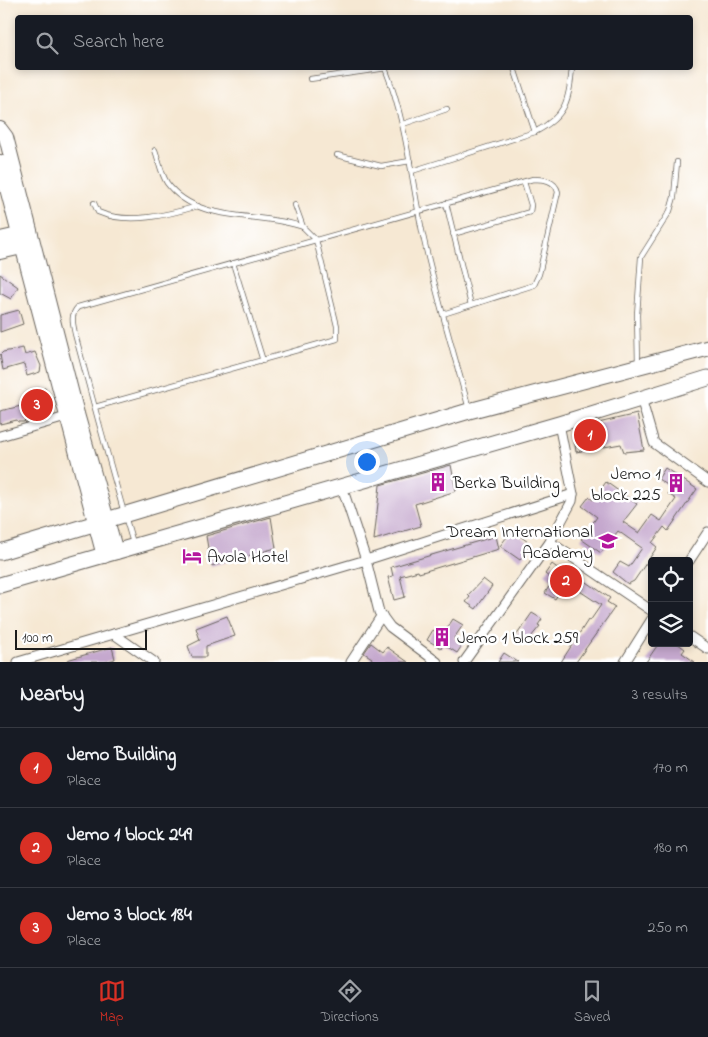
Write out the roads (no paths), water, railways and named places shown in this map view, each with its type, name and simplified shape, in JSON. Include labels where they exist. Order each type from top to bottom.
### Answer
[{"type":"main road","points":[[0,552],[469,412],[708,348]]},
{"type":"main road","points":[[0,585],[559,424],[708,378]]},
{"type":"street","points":[[2,134],[76,414],[101,523]]},
{"type":"street","points":[[0,162],[66,417],[110,554]]},
{"type":"street","points":[[0,240],[20,241]]},
{"type":"street","points":[[0,252],[20,241]]},
{"type":"street","points":[[641,398],[654,442],[708,482]]},
{"type":"street","points":[[0,436],[66,417]]},
{"type":"street","points":[[464,662],[550,542],[573,494],[559,424]]},
{"type":"street","points":[[342,487],[382,615],[390,627],[437,662]]},
{"type":"street","points":[[18,662],[366,560],[573,494]]},
{"type":"street","points":[[692,557],[708,532]]},
{"type":"street","points":[[550,542],[648,608]]},
{"type":"street","points":[[352,662],[382,615]]},
{"type":"street","points":[[625,662],[648,625]]},
{"type":"street","points":[[114,634],[154,662]]},
{"type":"street","points":[[693,639],[708,649]]},
{"type":"lane","points":[[310,79],[372,70]]},
{"type":"lane","points":[[387,70],[403,124],[418,211],[469,412]]},
{"type":"lane","points":[[515,70],[535,132]]},
{"type":"lane","points":[[412,171],[535,132],[557,119],[564,110],[572,70]]},
{"type":"lane","points":[[403,124],[447,109]]},
{"type":"lane","points":[[95,408],[337,339],[337,326],[316,240],[303,227],[289,221],[226,214],[198,206],[180,195],[167,182],[155,150]]},
{"type":"lane","points":[[337,155],[381,166],[410,162]]},
{"type":"lane","points":[[638,368],[637,306],[642,257],[670,210],[677,162]]},
{"type":"lane","points":[[134,547],[73,328],[72,321],[75,310],[84,304],[524,182],[540,179],[548,180],[558,188],[537,281],[528,288],[443,314]]},
{"type":"lane","points":[[453,234],[530,212],[531,205],[524,182]]},
{"type":"lane","points":[[94,203],[98,212],[119,218],[179,212],[198,206]]},
{"type":"lane","points":[[446,203],[472,305]]},
{"type":"lane","points":[[295,205],[303,227]]},
{"type":"lane","points":[[232,263],[263,361]]},
{"type":"place","name":"Jemo 3 block 184","points":[[37,405]]},
{"type":"place","name":"Jemo Building","points":[[590,435]]},
{"type":"place","name":"Berka Building","points":[[438,482]]},
{"type":"place","name":"Jemo 1 block 225","points":[[676,483]]},
{"type":"place","name":"Dream International Academy","points":[[608,541]]},
{"type":"place","name":"Avola Hotel","points":[[192,556]]},
{"type":"place","name":"Jemo 1 block 249","points":[[566,581]]},
{"type":"place","name":"Jemo 1 block 259","points":[[442,637]]}]
